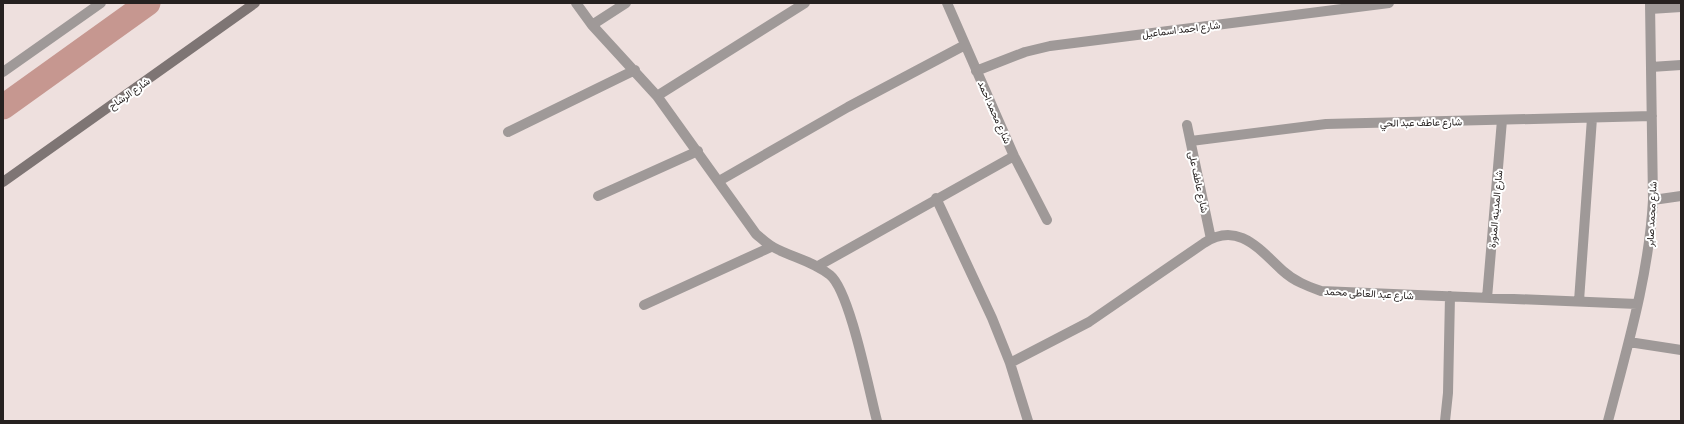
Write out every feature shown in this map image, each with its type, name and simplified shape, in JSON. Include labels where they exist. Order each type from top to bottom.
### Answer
[{"type":"street","points":[[3,72],[101,3]]},
{"type":"street","name":"شارع الرشاح","points":[[3,182],[255,3]]},
{"type":"street","points":[[576,3],[592,24],[657,96],[698,151],[756,234],[771,247],[818,266],[831,276],[844,294],[877,421]]},
{"type":"street","points":[[592,24],[626,3]]},
{"type":"street","points":[[657,96],[805,3]]},
{"type":"street","name":"شارع محمد احمد","points":[[947,3],[1014,156],[1047,220]]},
{"type":"street","name":"شارع احمد اسماعيل","points":[[976,71],[1018,54],[1050,46],[1351,5],[1389,3]]},
{"type":"street","points":[[1650,6],[1681,7]]},
{"type":"street","name":"شارع محمد صابر","points":[[1608,421],[1629,342],[1648,256],[1653,200],[1650,6]]},
{"type":"street","points":[[719,181],[848,107],[964,44]]},
{"type":"street","points":[[1651,67],[1681,65]]},
{"type":"street","points":[[508,132],[635,70]]},
{"type":"street","name":"شارع عاطف عبد الحي","points":[[1191,141],[1326,124],[1652,116]]},
{"type":"street","points":[[1579,301],[1592,118]]},
{"type":"street","name":"شارع المدينه المنورة","points":[[1487,298],[1502,120]]},
{"type":"street","name":"شارع عاطف على","points":[[1187,125],[1211,239]]},
{"type":"street","points":[[598,196],[698,151]]},
{"type":"street","points":[[818,266],[936,198],[1014,156]]},
{"type":"street","points":[[1653,200],[1681,196]]},
{"type":"street","points":[[936,198],[992,318],[1010,363],[1028,421]]},
{"type":"street","name":"شارع عبد العاطى محمد","points":[[1010,363],[1089,322],[1211,239],[1220,235],[1230,235],[1243,238],[1258,247],[1283,271],[1300,283],[1321,291],[1637,304]]},
{"type":"street","points":[[644,305],[771,247]]},
{"type":"street","points":[[1445,421],[1448,393],[1450,296]]},
{"type":"street","points":[[1629,342],[1681,350]]},
{"type":"waterway","points":[[3,107],[148,3]]}]
